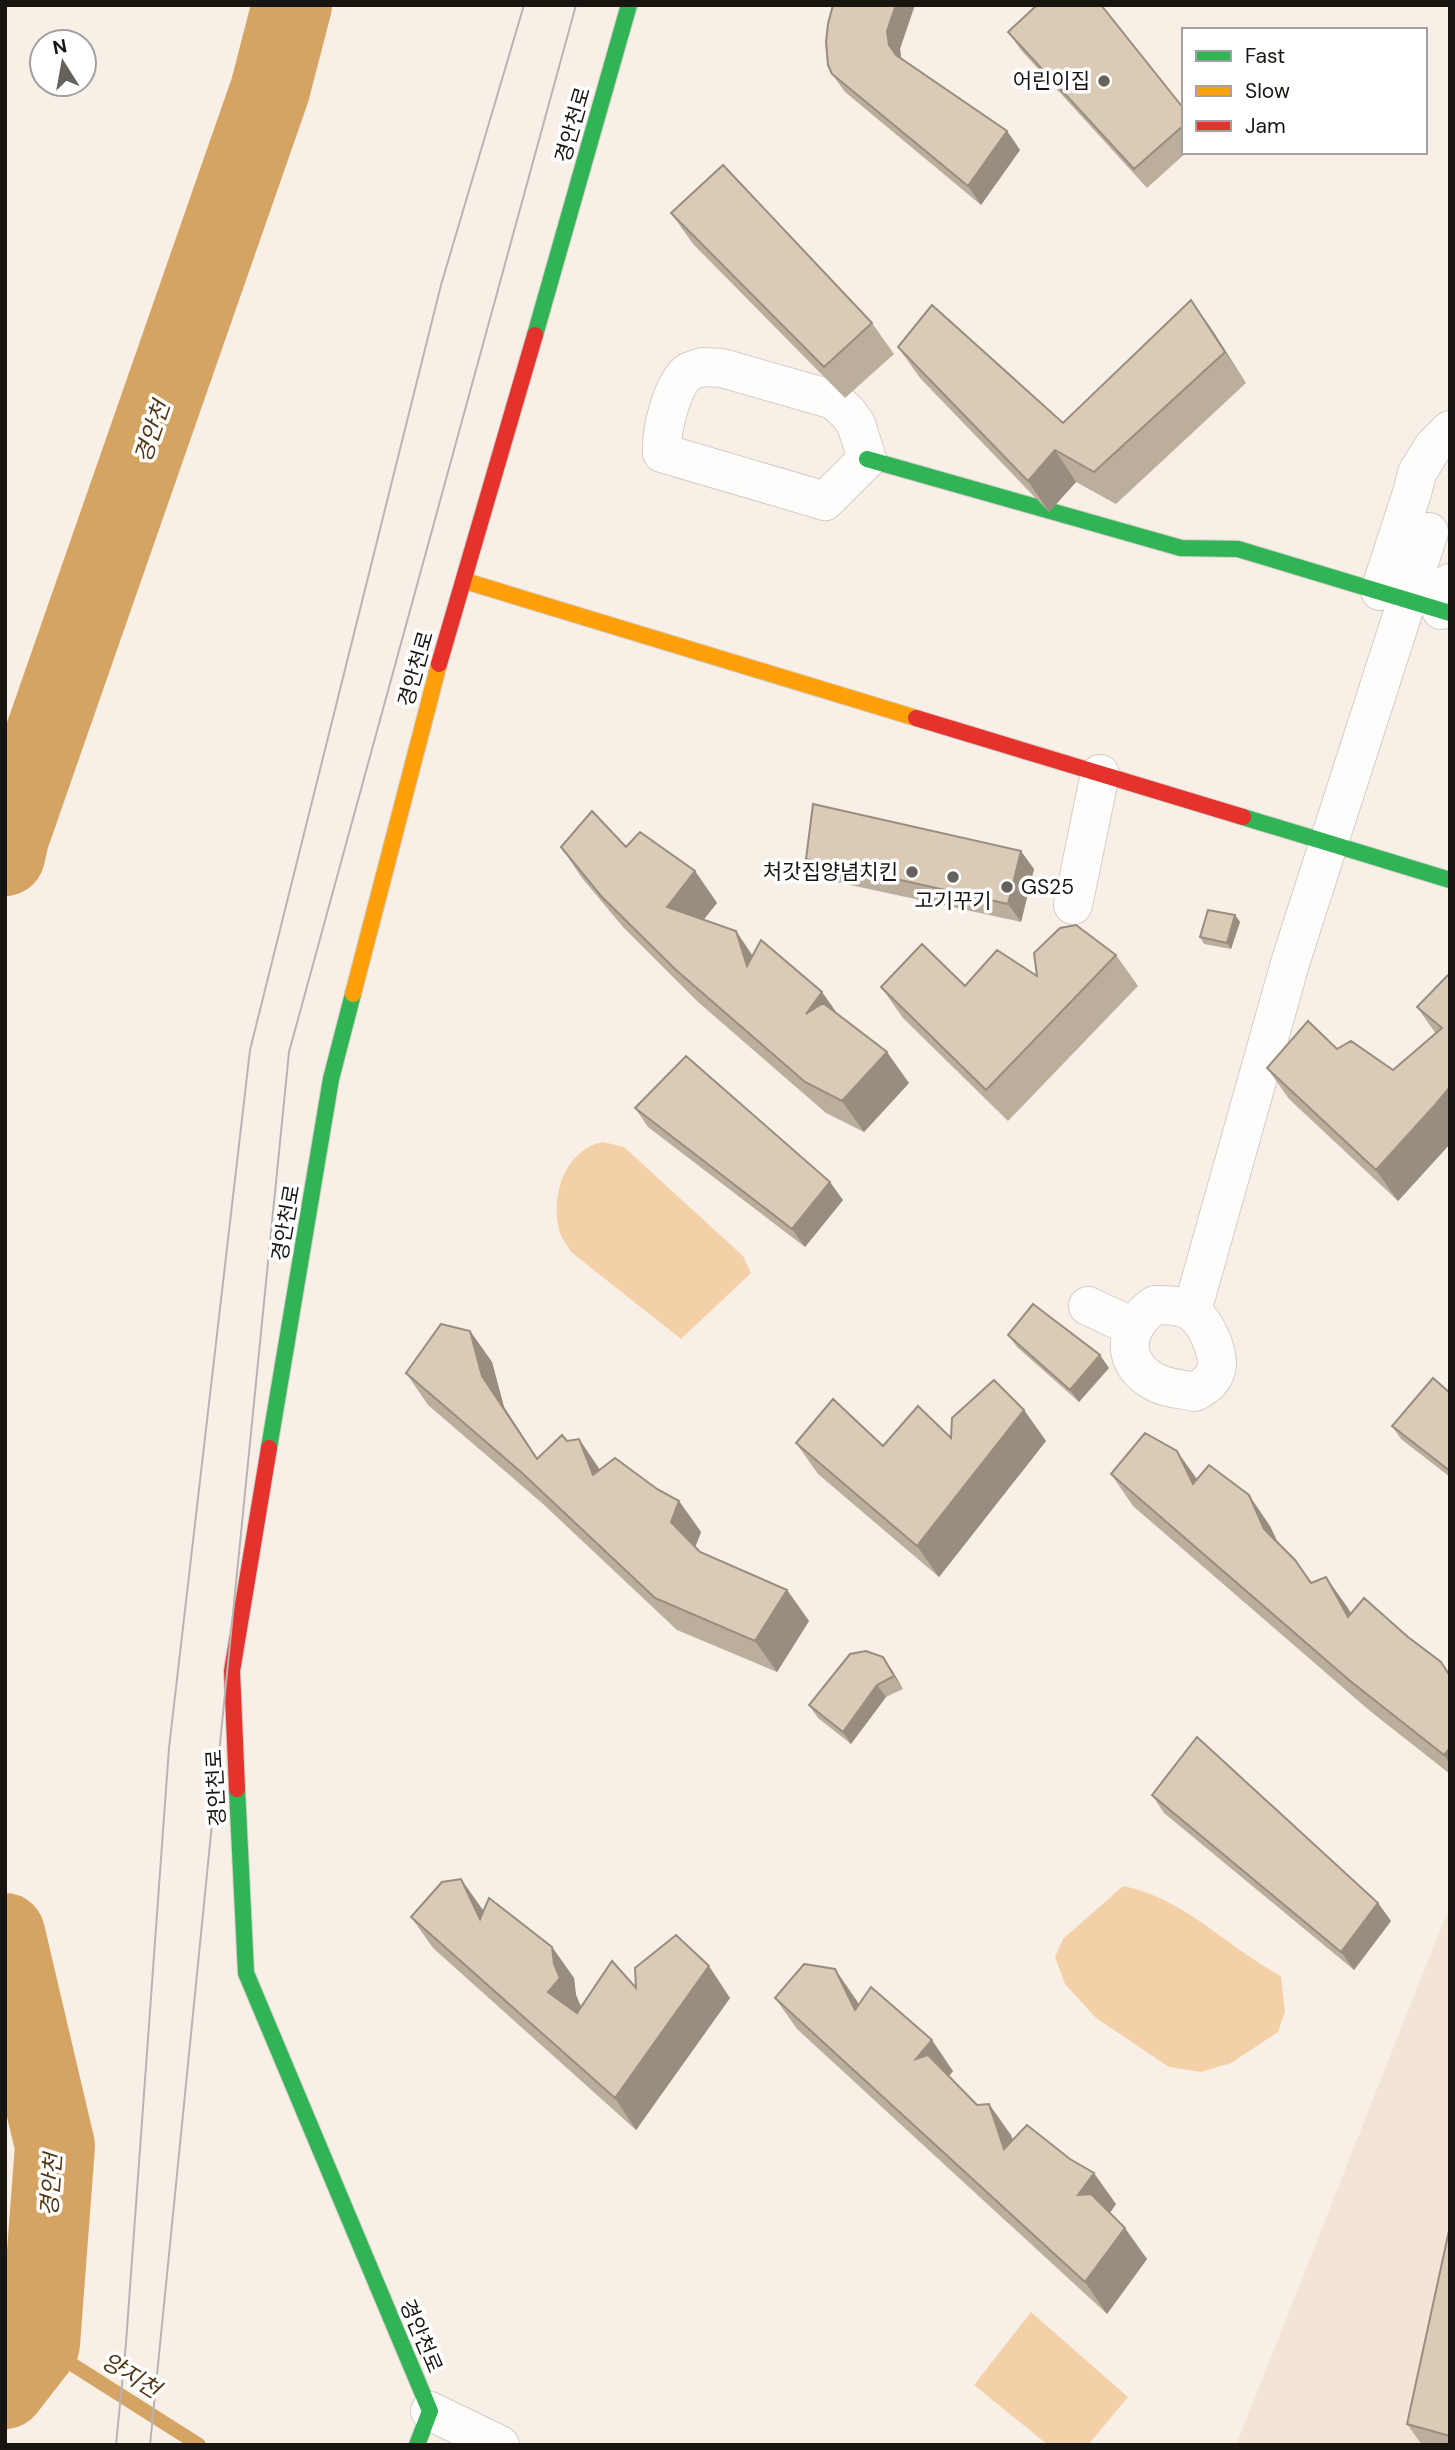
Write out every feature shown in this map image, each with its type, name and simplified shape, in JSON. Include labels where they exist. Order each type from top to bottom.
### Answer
[{"type":"main road","name":"경안천로","points":[[423,2428],[246,1973],[232,1671],[331,1079],[435,677],[465,581],[629,5]]},
{"type":"main road","points":[[867,459],[1181,548],[1238,549],[1426,600]]},
{"type":"main road","points":[[465,581],[1450,880]]},
{"type":"street","points":[[703,367],[722,368],[834,400],[856,424],[867,459],[825,501],[662,453],[662,441],[675,389],[689,371],[703,367]]},
{"type":"street","points":[[1426,600],[1412,494],[1416,473],[1433,447],[1450,430]]},
{"type":"street","points":[[1192,1311],[1292,960],[1331,844],[1426,600],[1429,532]]},
{"type":"street","points":[[1073,905],[1100,774]]},
{"type":"street","points":[[1155,1305],[1172,1305],[1192,1311],[1210,1334],[1231,1372],[1214,1376],[1195,1392],[1158,1383],[1145,1375],[1129,1349],[1133,1327],[1155,1305]]},
{"type":"street","points":[[1088,1306],[1133,1327]]},
{"type":"street","points":[[423,2428],[500,2445]]},
{"type":"shaded area","points":[[603,1142],[624,1147],[743,1256],[751,1273],[681,1339],[571,1252],[560,1233],[557,1205],[563,1177],[579,1154],[590,1146]]},
{"type":"shaded area","points":[[1123,1886],[1145,1892],[1186,1912],[1281,1976],[1285,2012],[1278,2032],[1231,2063],[1201,2072],[1169,2067],[1096,2018],[1065,1984],[1055,1957],[1063,1939]]},
{"type":"shaded area","points":[[1450,1905],[1450,2445],[1236,2445]]},
{"type":"shaded area","points":[[1031,2312],[1128,2397],[1088,2445],[1048,2445],[974,2385]]},
{"type":"building","points":[[833,5],[896,5],[887,31],[889,45],[896,55],[1007,131],[968,186],[832,74],[828,65],[826,42]]},
{"type":"building","name":"어린이집","points":[[1037,5],[1101,5],[1182,106],[1182,127],[1134,169],[1008,32]]},
{"type":"building","points":[[723,165],[872,323],[824,367],[671,213]]},
{"type":"building","points":[[1191,300],[1225,352],[1094,472],[1055,450],[1028,481],[898,347],[932,305],[1063,423]]},
{"type":"building","points":[[813,804],[1021,851],[1008,904],[806,859]]},
{"type":"building","points":[[592,811],[626,847],[640,832],[695,871],[667,907],[736,931],[747,966],[761,940],[822,992],[806,1014],[823,1003],[887,1052],[842,1101],[805,1082],[676,970],[601,896],[561,847]]},
{"type":"building","points":[[1208,910],[1235,915],[1227,943],[1200,937]]},
{"type":"building","points":[[1076,925],[1116,955],[986,1090],[881,987],[922,944],[965,986],[997,950],[1037,976],[1034,953],[1060,928]]},
{"type":"building","points":[[1450,973],[1450,1087],[1376,1170],[1267,1068],[1308,1021],[1337,1049],[1351,1041],[1393,1070],[1442,1028],[1417,1007]]},
{"type":"building","points":[[686,1056],[830,1182],[792,1229],[635,1108]]},
{"type":"building","points":[[1033,1304],[1100,1355],[1070,1390],[1008,1335]]},
{"type":"building","points":[[441,1324],[470,1331],[482,1376],[537,1459],[562,1435],[567,1441],[579,1439],[593,1475],[615,1458],[657,1489],[679,1501],[671,1522],[700,1552],[787,1590],[755,1641],[655,1598],[521,1472],[406,1373]]},
{"type":"building","points":[[1433,1378],[1450,1393],[1450,1471],[1392,1426]]},
{"type":"building","points":[[994,1380],[1024,1410],[917,1546],[796,1443],[833,1399],[883,1446],[918,1406],[951,1438],[952,1418]]},
{"type":"building","points":[[1145,1433],[1177,1451],[1193,1484],[1209,1465],[1249,1495],[1264,1529],[1295,1560],[1311,1583],[1326,1577],[1348,1617],[1364,1598],[1441,1662],[1450,1676],[1450,1748],[1444,1755],[1349,1680],[1111,1474]]},
{"type":"building","points":[[866,1651],[883,1657],[894,1676],[877,1685],[843,1732],[809,1705],[850,1654]]},
{"type":"building","points":[[1197,1737],[1378,1903],[1341,1952],[1152,1795]]},
{"type":"building","points":[[461,1879],[480,1919],[489,1898],[552,1947],[554,1964],[560,1978],[548,1992],[577,2013],[612,1961],[636,1988],[635,1968],[676,1935],[709,1966],[615,2098],[411,1917],[442,1882]]},
{"type":"building","points":[[804,1964],[835,1969],[855,2010],[871,1987],[932,2040],[916,2059],[928,2055],[977,2105],[989,2104],[1004,2149],[1027,2125],[1070,2159],[1094,2173],[1078,2195],[1091,2194],[1125,2228],[1085,2282],[775,1998]]},
{"type":"building","points":[[1450,2226],[1450,2436],[1407,2424]]},
{"type":"waterway","name":"경안천","points":[[5,856],[9,838],[270,90],[292,5]]},
{"type":"waterway","name":"경안천","points":[[5,1933],[55,2146],[40,2344],[5,2389]]},
{"type":"waterway","name":"양지천","points":[[40,2344],[199,2445]]},
{"type":"tram line","points":[[116,2445],[126,2343],[169,1748],[250,1050],[441,285],[524,5]]},
{"type":"tram line","points":[[150,2445],[289,1052],[576,5]]},
{"type":"traffic: fast","points":[[535,335],[629,5]]},
{"type":"traffic: fast","points":[[867,459],[1181,548],[1238,549],[1450,613]]},
{"type":"traffic: fast","points":[[1243,817],[1450,880]]},
{"type":"traffic: fast","points":[[269,1448],[331,1079],[353,994]]},
{"type":"traffic: fast","points":[[237,1789],[246,1973],[430,2411],[417,2445]]},
{"type":"traffic: slow","points":[[465,581],[916,718]]},
{"type":"traffic: slow","points":[[353,994],[439,664]]},
{"type":"traffic: jam","points":[[439,664],[535,335]]},
{"type":"traffic: jam","points":[[916,718],[1243,817]]},
{"type":"traffic: jam","points":[[237,1789],[232,1671],[269,1448]]},
{"type":"place","name":"어린이집","points":[[1104,81]]},
{"type":"place","name":"처갓집양념치킨","points":[[912,872]]},
{"type":"place","name":"고기꾸기","points":[[953,877]]},
{"type":"place","name":"GS25","points":[[1007,887]]}]
